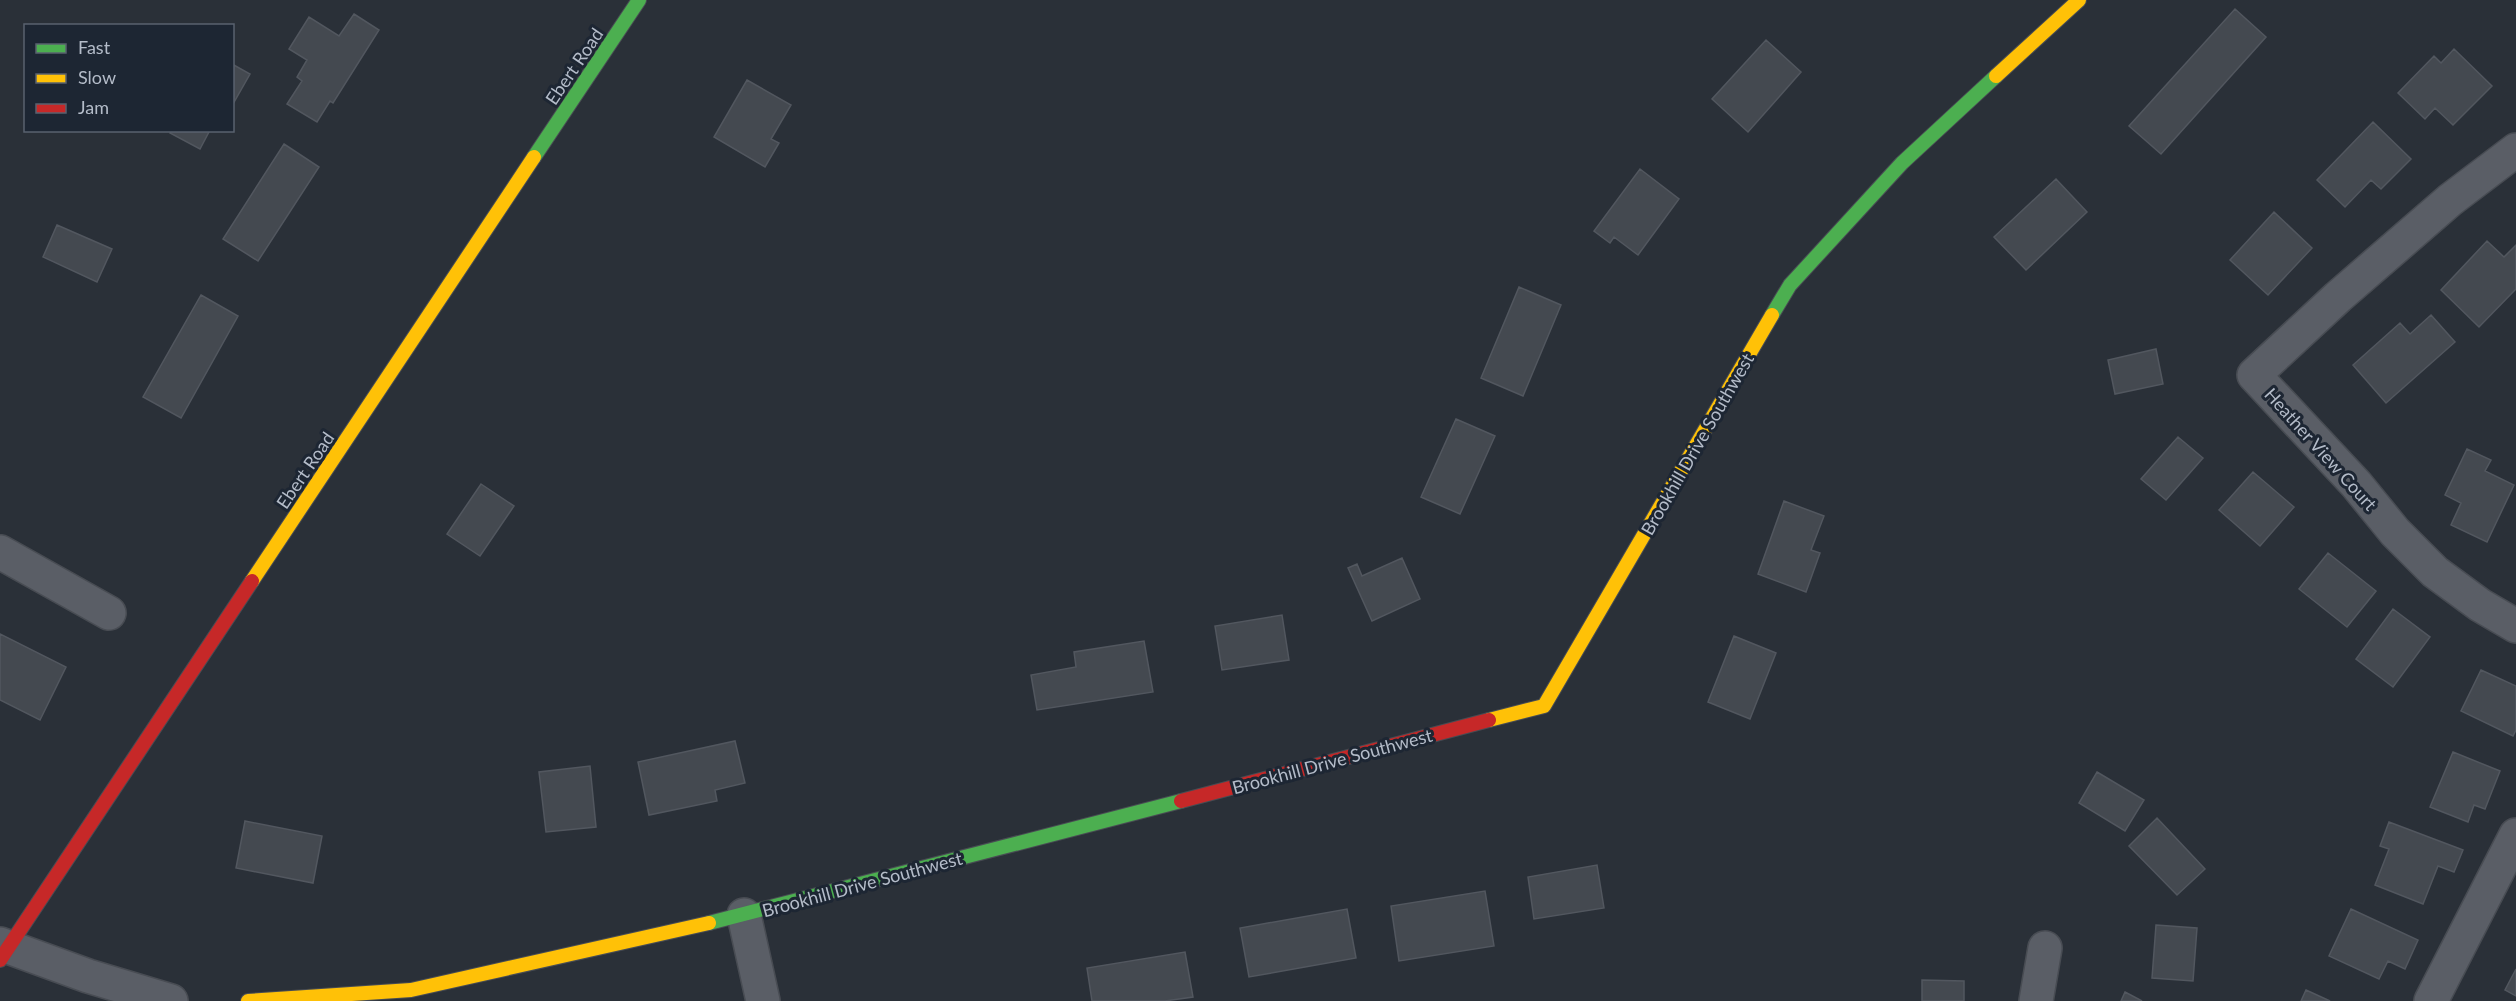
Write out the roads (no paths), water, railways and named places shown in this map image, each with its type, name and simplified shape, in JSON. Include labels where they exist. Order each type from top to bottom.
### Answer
[{"type":"street","name":"Ebert Road","points":[[3,950],[639,0]]},
{"type":"street","name":"Brookhill Drive Southwest","points":[[249,1001],[411,990],[744,915],[1544,706],[1790,285],[1902,163],[2079,0]]},
{"type":"street","name":"Heather View Court","points":[[2516,150],[2450,200],[2338,297],[2254,375],[2356,484],[2395,532],[2435,572],[2480,605],[2516,626]]},
{"type":"street","points":[[0,552],[109,613]]},
{"type":"street","points":[[2431,1001],[2516,835]]},
{"type":"street","points":[[744,915],[763,1001]]},
{"type":"street","points":[[2036,1001],[2045,948]]},
{"type":"street","points":[[3,950],[171,1001]]}]
